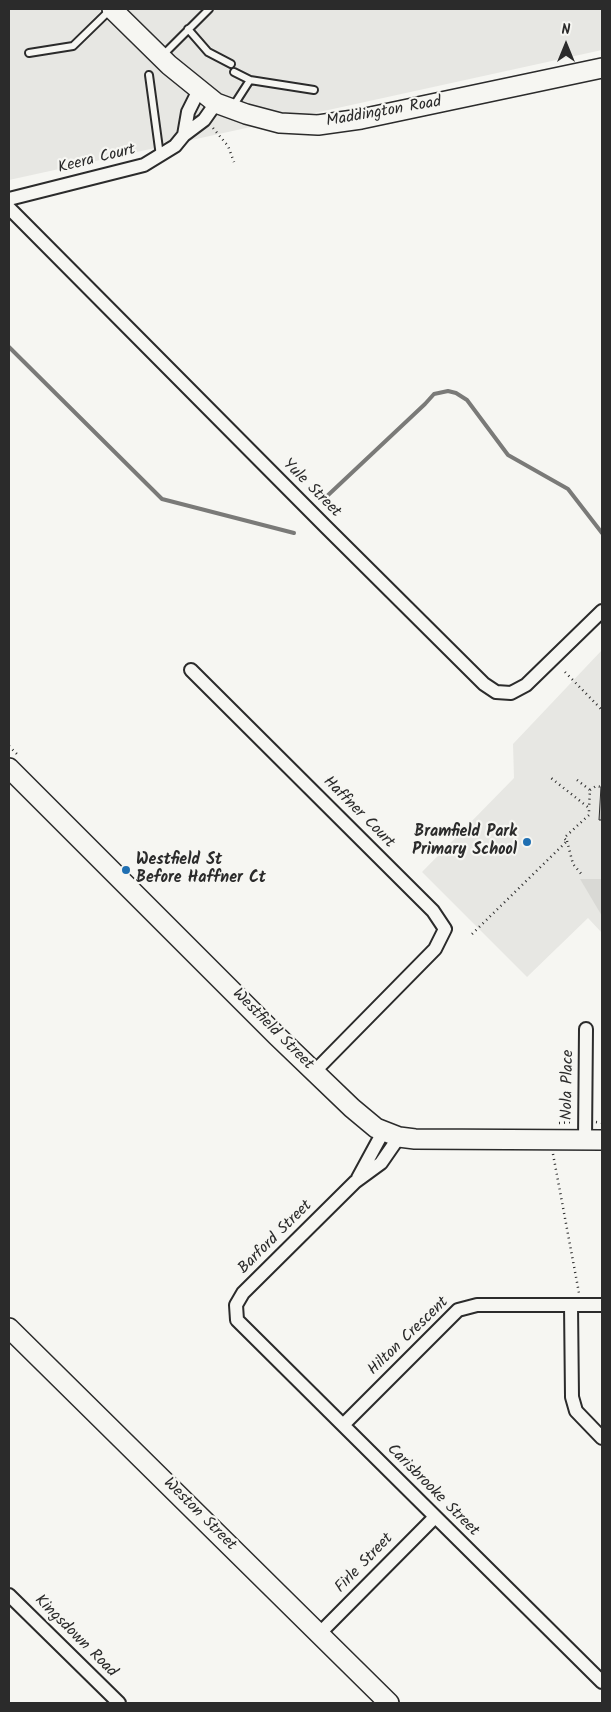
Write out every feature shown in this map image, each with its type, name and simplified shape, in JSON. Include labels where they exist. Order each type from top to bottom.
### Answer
[{"type":"main road","name":"Maddington Road","points":[[111,9],[199,90],[218,110],[280,123],[318,125],[361,119],[602,68]]},
{"type":"main road","name":"Westfield Street","points":[[9,768],[314,1072],[352,1108],[391,1134]]},
{"type":"main road","points":[[391,1134],[415,1139],[593,1140]]},
{"type":"main road","name":"Weston Street","points":[[9,1328],[390,1703]]},
{"type":"street","points":[[184,135],[188,112],[199,90]]},
{"type":"street","name":"Keera Court","points":[[9,199],[144,166],[175,146],[184,135],[218,110]]},
{"type":"street","name":"Yule Street","points":[[9,208],[484,684],[496,692],[511,693],[526,685],[602,611]]},
{"type":"street","name":"Haffner Court","points":[[191,670],[433,911],[444,929],[435,949],[314,1072]]},
{"type":"street","name":"Nola Place","points":[[586,1029],[593,1140]]},
{"type":"street","name":"Barford Street","points":[[239,1324],[235,1309],[243,1293],[355,1182],[381,1163],[391,1134]]},
{"type":"street","points":[[575,1301],[572,1397],[576,1411],[602,1438]]},
{"type":"street","name":"Hilton Crescent","points":[[342,1425],[458,1310],[477,1304],[575,1301],[602,1306]]},
{"type":"street","name":"Carisbrooke Street","points":[[239,1324],[602,1682]]},
{"type":"street","name":"Firle Street","points":[[320,1634],[434,1517]]},
{"type":"street","name":"Kingsdown Road","points":[[9,1595],[119,1703]]},
{"type":"lane","points":[[29,53],[73,46],[111,9]]},
{"type":"lane","points":[[161,57],[209,9]]},
{"type":"lane","points":[[188,29],[208,52],[231,64]]},
{"type":"lane","points":[[234,72],[250,80],[314,90]]},
{"type":"lane","points":[[149,75],[160,157]]},
{"type":"lane","points":[[218,110],[250,80]]},
{"type":"path","points":[[218,110],[234,162]]},
{"type":"path","points":[[565,672],[602,710]]},
{"type":"path","points":[[551,778],[588,808]]},
{"type":"path","points":[[577,780],[590,790]]},
{"type":"path","points":[[590,790],[602,787]]},
{"type":"path","points":[[583,876],[573,864],[567,840],[564,838],[589,815],[590,790]]},
{"type":"path","points":[[472,934],[567,840]]},
{"type":"path","points":[[553,1140],[553,1160],[575,1301]]},
{"type":"shaded area","points":[[9,9],[602,9],[602,50],[9,180]]},
{"type":"shaded area","name":"Bramfield Park Primary School","points":[[602,650],[602,933],[588,918],[527,977],[422,872],[514,778],[513,744]]},
{"type":"shaded area","points":[[580,879],[602,879],[602,916]]},
{"type":"building","points":[[601,787],[602,820],[599,820]]},
{"type":"waterway","points":[[9,347],[162,499],[294,533]]},
{"type":"waterway","points":[[325,498],[434,394],[448,391],[456,393],[467,400],[508,455],[568,489],[602,533]]},
{"type":"place","name":"Bramfield Park Primary School","points":[[527,842]]},
{"type":"place","name":"Westfield St Before Haffner Ct","points":[[126,870]]}]
